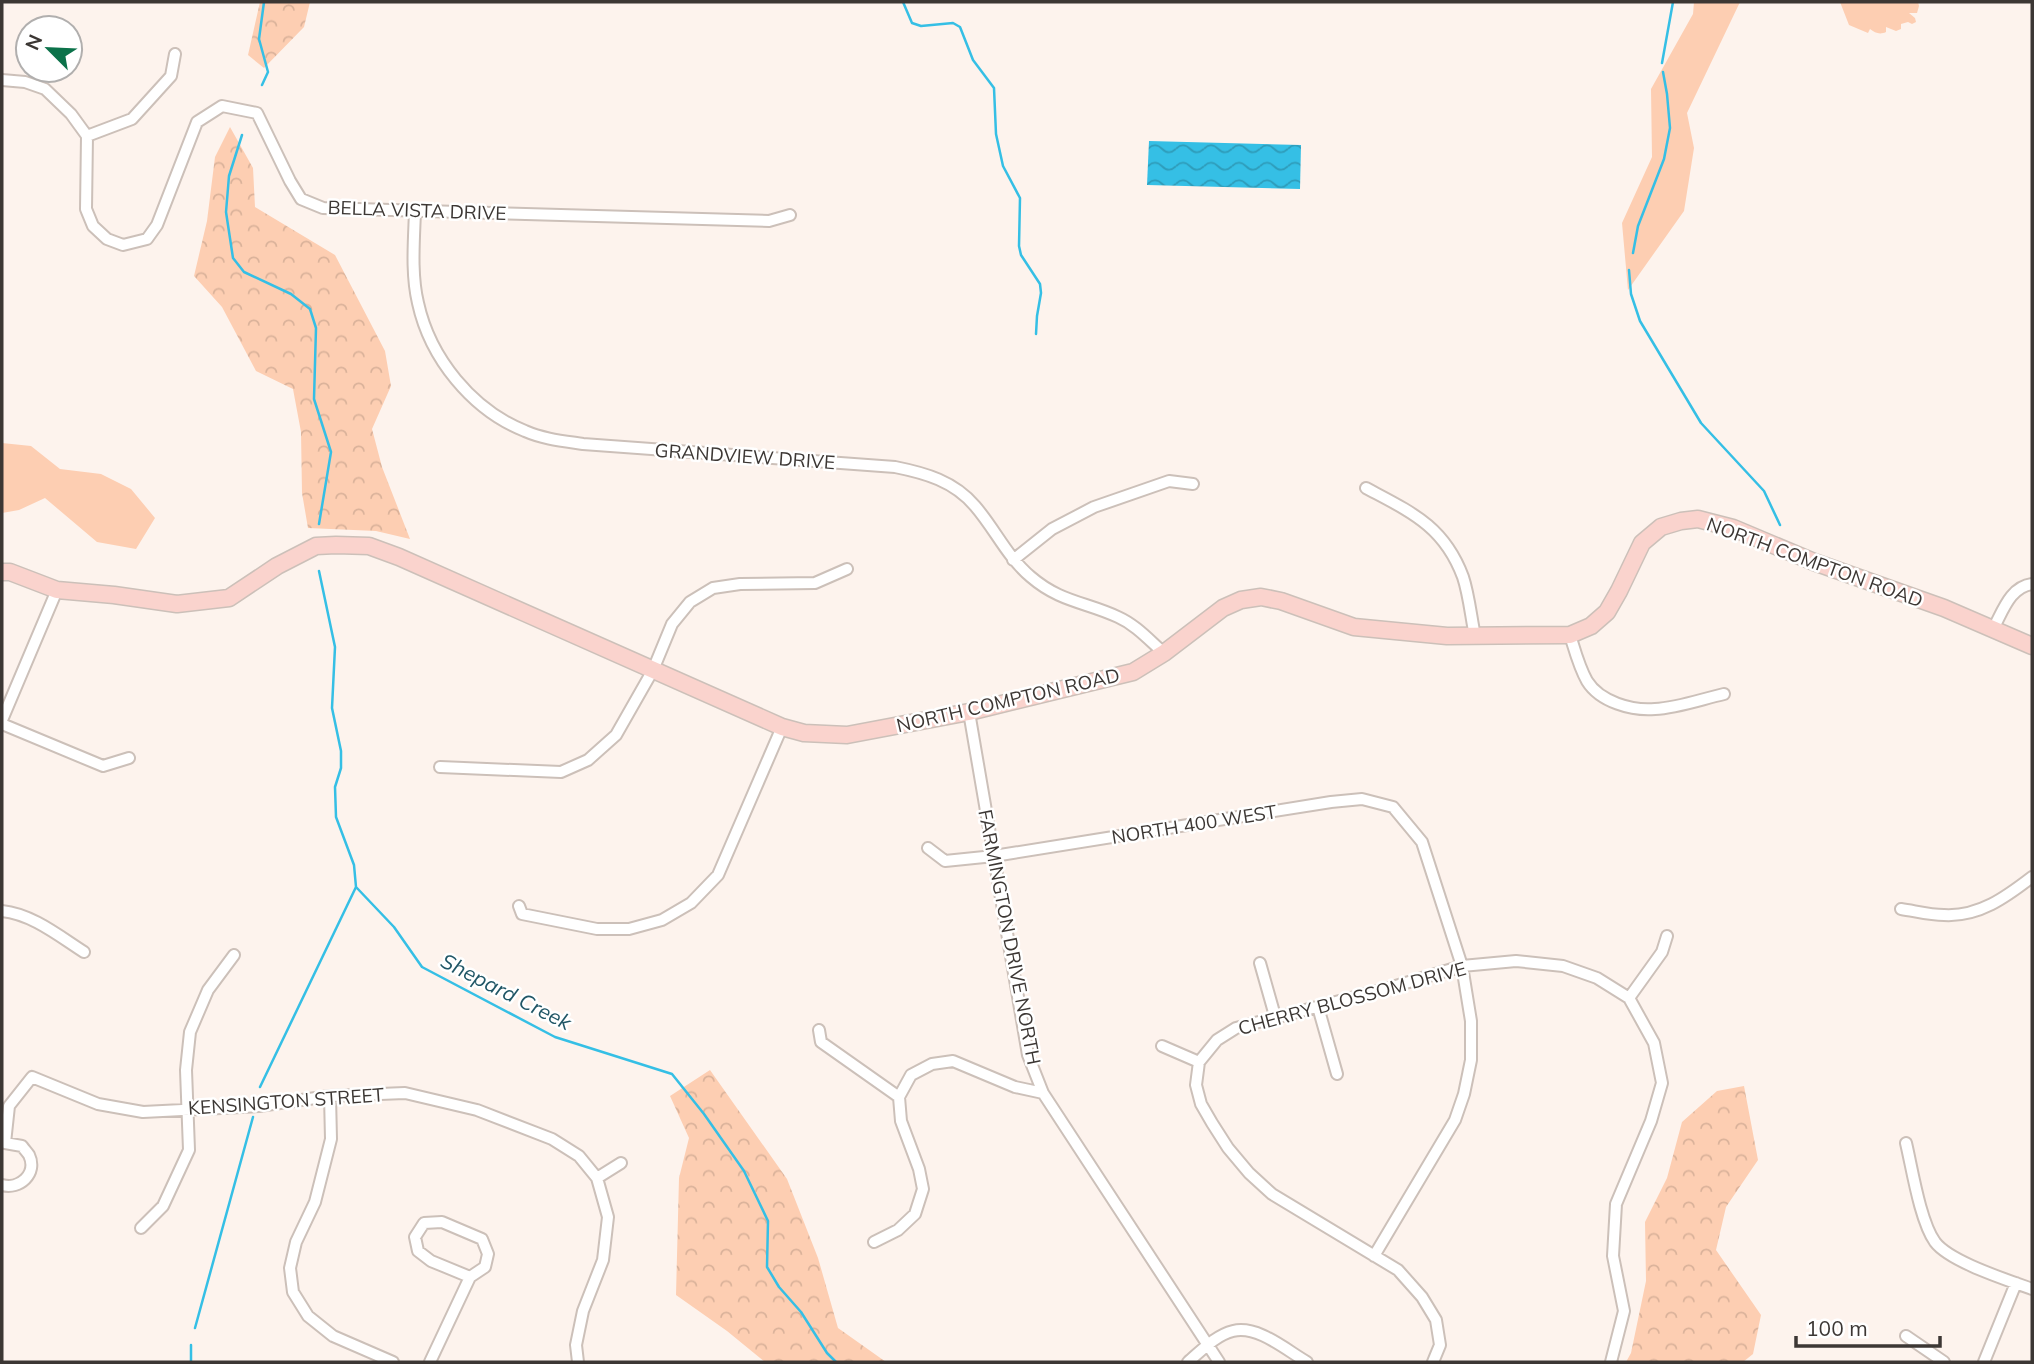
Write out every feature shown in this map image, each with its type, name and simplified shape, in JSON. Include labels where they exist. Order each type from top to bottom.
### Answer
[{"type":"street","points":[[2,80],[24,82],[45,89],[71,114],[87,136],[132,119],[171,76],[175,54]]},
{"type":"street","name":"BELLA VISTA DRIVE","points":[[87,136],[86,209],[93,226],[107,239],[123,245],[147,239],[155,228],[197,122],[222,106],[257,113],[301,199],[323,208],[769,221],[790,215]]},
{"type":"street","name":"GRANDVIEW DRIVE","points":[[415,211],[414,269],[417,301],[425,328],[453,376],[474,398],[498,417],[524,431],[550,439],[583,444],[895,467],[929,474],[957,489],[975,506],[1013,560],[1032,578],[1061,597],[1118,617],[1135,626],[1164,653]]},
{"type":"street","points":[[1013,560],[1052,529],[1094,506],[1169,481],[1193,484]]},
{"type":"street","points":[[1366,488],[1410,511],[1433,528],[1451,552],[1464,579],[1475,636]]},
{"type":"street","name":"NORTH COMPTON ROAD","points":[[2,572],[10,572],[57,590],[177,604],[229,598],[277,566],[316,546],[369,546],[782,727],[804,733],[846,735],[969,712],[1133,673],[1223,608],[1241,600],[1261,597],[1281,601],[1353,627],[1447,636],[1570,635],[1591,626],[1607,612],[1642,543],[1661,527],[1698,519],[1733,528],[1814,562],[1944,608],[2032,646]]},
{"type":"street","points":[[440,767],[561,772],[588,760],[616,735],[653,670],[672,624],[690,602],[713,588],[740,584],[815,583],[847,569]]},
{"type":"street","points":[[1993,629],[2011,595],[2027,584],[2032,584]]},
{"type":"street","points":[[57,590],[2,722],[103,766],[129,758]]},
{"type":"street","points":[[1570,635],[1578,662],[1589,684],[1605,697],[1626,707],[1655,709],[1724,694]]},
{"type":"street","name":"FARMINGTON DRIVE NORTH","points":[[969,712],[1028,1055],[1043,1093],[1219,1362]]},
{"type":"street","points":[[519,906],[522,914],[549,921],[597,929],[629,929],[662,920],[691,902],[718,875],[782,727]]},
{"type":"street","name":"NORTH 400 WEST","points":[[928,848],[945,861],[994,856],[1362,799],[1393,807],[1422,842],[1461,966]]},
{"type":"street","points":[[1901,909],[1945,916],[1984,909],[2008,896],[2032,877]]},
{"type":"street","points":[[2,911],[12,912],[41,924],[84,952]]},
{"type":"street","points":[[1611,1362],[1624,1311],[1613,1256],[1616,1204],[1651,1121],[1662,1083],[1654,1043],[1629,998],[1662,952],[1667,936]]},
{"type":"street","points":[[141,1228],[163,1206],[190,1150],[186,1070],[190,1032],[208,990],[234,955]]},
{"type":"street","name":"CHERRY BLOSSOM DRIVE","points":[[1199,1062],[1210,1047],[1226,1033],[1275,1016],[1318,1007],[1461,966],[1516,961],[1563,966],[1597,978],[1629,998]]},
{"type":"street","points":[[1259,963],[1275,1016]]},
{"type":"street","points":[[1374,1256],[1455,1120],[1464,1094],[1471,1060],[1471,1021],[1461,966]]},
{"type":"street","points":[[1318,1007],[1337,1074]]},
{"type":"street","points":[[819,1030],[821,1042],[899,1097]]},
{"type":"street","points":[[1162,1046],[1199,1062],[1196,1085],[1201,1104],[1228,1148],[1250,1173],[1272,1194],[1398,1270],[1422,1297],[1436,1320],[1440,1345],[1433,1362]]},
{"type":"street","points":[[874,1242],[898,1230],[915,1214],[923,1189],[901,1121],[899,1097],[911,1075],[932,1064],[953,1061],[1015,1087],[1043,1093]]},
{"type":"street","name":"KENSINGTON STREET","points":[[3,1144],[9,1105],[32,1077],[99,1104],[143,1112],[259,1106],[330,1096],[405,1093],[477,1110],[552,1139],[579,1156],[597,1178],[608,1217],[603,1260],[583,1311],[576,1345],[578,1362]]},
{"type":"street","points":[[330,1096],[331,1139],[315,1202],[296,1242],[290,1268],[293,1292],[308,1316],[334,1336],[393,1362]]},
{"type":"street","points":[[1906,1143],[1922,1214],[1935,1242],[1954,1257],[2032,1289]]},
{"type":"street","points":[[2,1185],[16,1186],[25,1180],[31,1171],[30,1157],[22,1146],[3,1144]]},
{"type":"street","points":[[597,1178],[621,1163]]},
{"type":"street","points":[[430,1362],[470,1277],[485,1267],[488,1254],[482,1239],[442,1222],[424,1223],[415,1237],[418,1251],[431,1261],[470,1277]]},
{"type":"street","points":[[1984,1362],[2016,1283]]},
{"type":"street","points":[[1188,1362],[1208,1345],[1230,1332],[1244,1330],[1262,1336],[1307,1362]]},
{"type":"street","points":[[1906,1336],[1944,1362]]},
{"type":"green space","points":[[260,2],[310,2],[304,27],[264,68],[248,55]]},
{"type":"green space","points":[[1694,2],[1740,2],[1687,113],[1694,148],[1684,211],[1628,290],[1622,223],[1652,157],[1651,89],[1693,14]]},
{"type":"green space","points":[[1840,2],[1918,2],[1919,6],[1917,13],[1909,13],[1916,22],[1901,24],[1901,29],[1896,31],[1886,27],[1884,33],[1870,29],[1868,33],[1849,25]]},
{"type":"green space","points":[[230,127],[253,168],[255,207],[335,255],[385,351],[391,386],[372,429],[382,467],[410,539],[376,531],[308,528],[302,493],[301,432],[293,389],[256,371],[222,307],[194,276],[207,221],[215,157]]},
{"type":"green space","points":[[2,443],[31,446],[60,469],[101,474],[131,489],[155,518],[136,549],[97,542],[45,498],[19,510],[2,513]]},
{"type":"green space","points":[[710,1070],[787,1179],[818,1258],[838,1328],[886,1362],[765,1362],[676,1295],[679,1178],[689,1138],[670,1096]]},
{"type":"green space","points":[[1744,1086],[1758,1160],[1726,1207],[1716,1250],[1761,1315],[1753,1354],[1743,1362],[1626,1362],[1631,1353],[1646,1281],[1645,1222],[1667,1178],[1682,1122],[1717,1091]]},
{"type":"water","points":[[1149,141],[1301,145],[1300,189],[1147,185]]},
{"type":"waterway","name":"Shepard Creek","points":[[262,85],[268,72],[259,39],[264,2]]},
{"type":"waterway","points":[[903,2],[912,23],[921,26],[953,23],[960,27],[973,60],[994,88],[996,134],[1003,166],[1020,198],[1021,255],[1040,284],[1036,334]]},
{"type":"waterway","points":[[1662,63],[1673,2]]},
{"type":"waterway","points":[[1633,253],[1638,226],[1664,159],[1670,128],[1663,72]]},
{"type":"waterway","name":"Shepard Creek","points":[[242,135],[229,176],[226,212],[233,258],[244,272],[291,294],[310,309],[316,328],[314,399],[331,452],[319,524]]},
{"type":"waterway","points":[[1629,270],[1631,294],[1640,321],[1701,423],[1764,491],[1780,525]]},
{"type":"waterway","name":"Shepard Creek","points":[[260,1087],[356,887],[354,865],[336,817],[335,787],[341,768],[341,751],[332,708],[335,647],[319,571]]},
{"type":"waterway","name":"Shepard Creek","points":[[356,887],[394,927],[422,967],[555,1037],[672,1074],[744,1171],[768,1221],[767,1267],[836,1362]]},
{"type":"waterway","name":"Shepard Creek","points":[[195,1328],[253,1117]]},
{"type":"waterway","name":"Shepard Creek","points":[[191,1345],[191,1362]]}]
